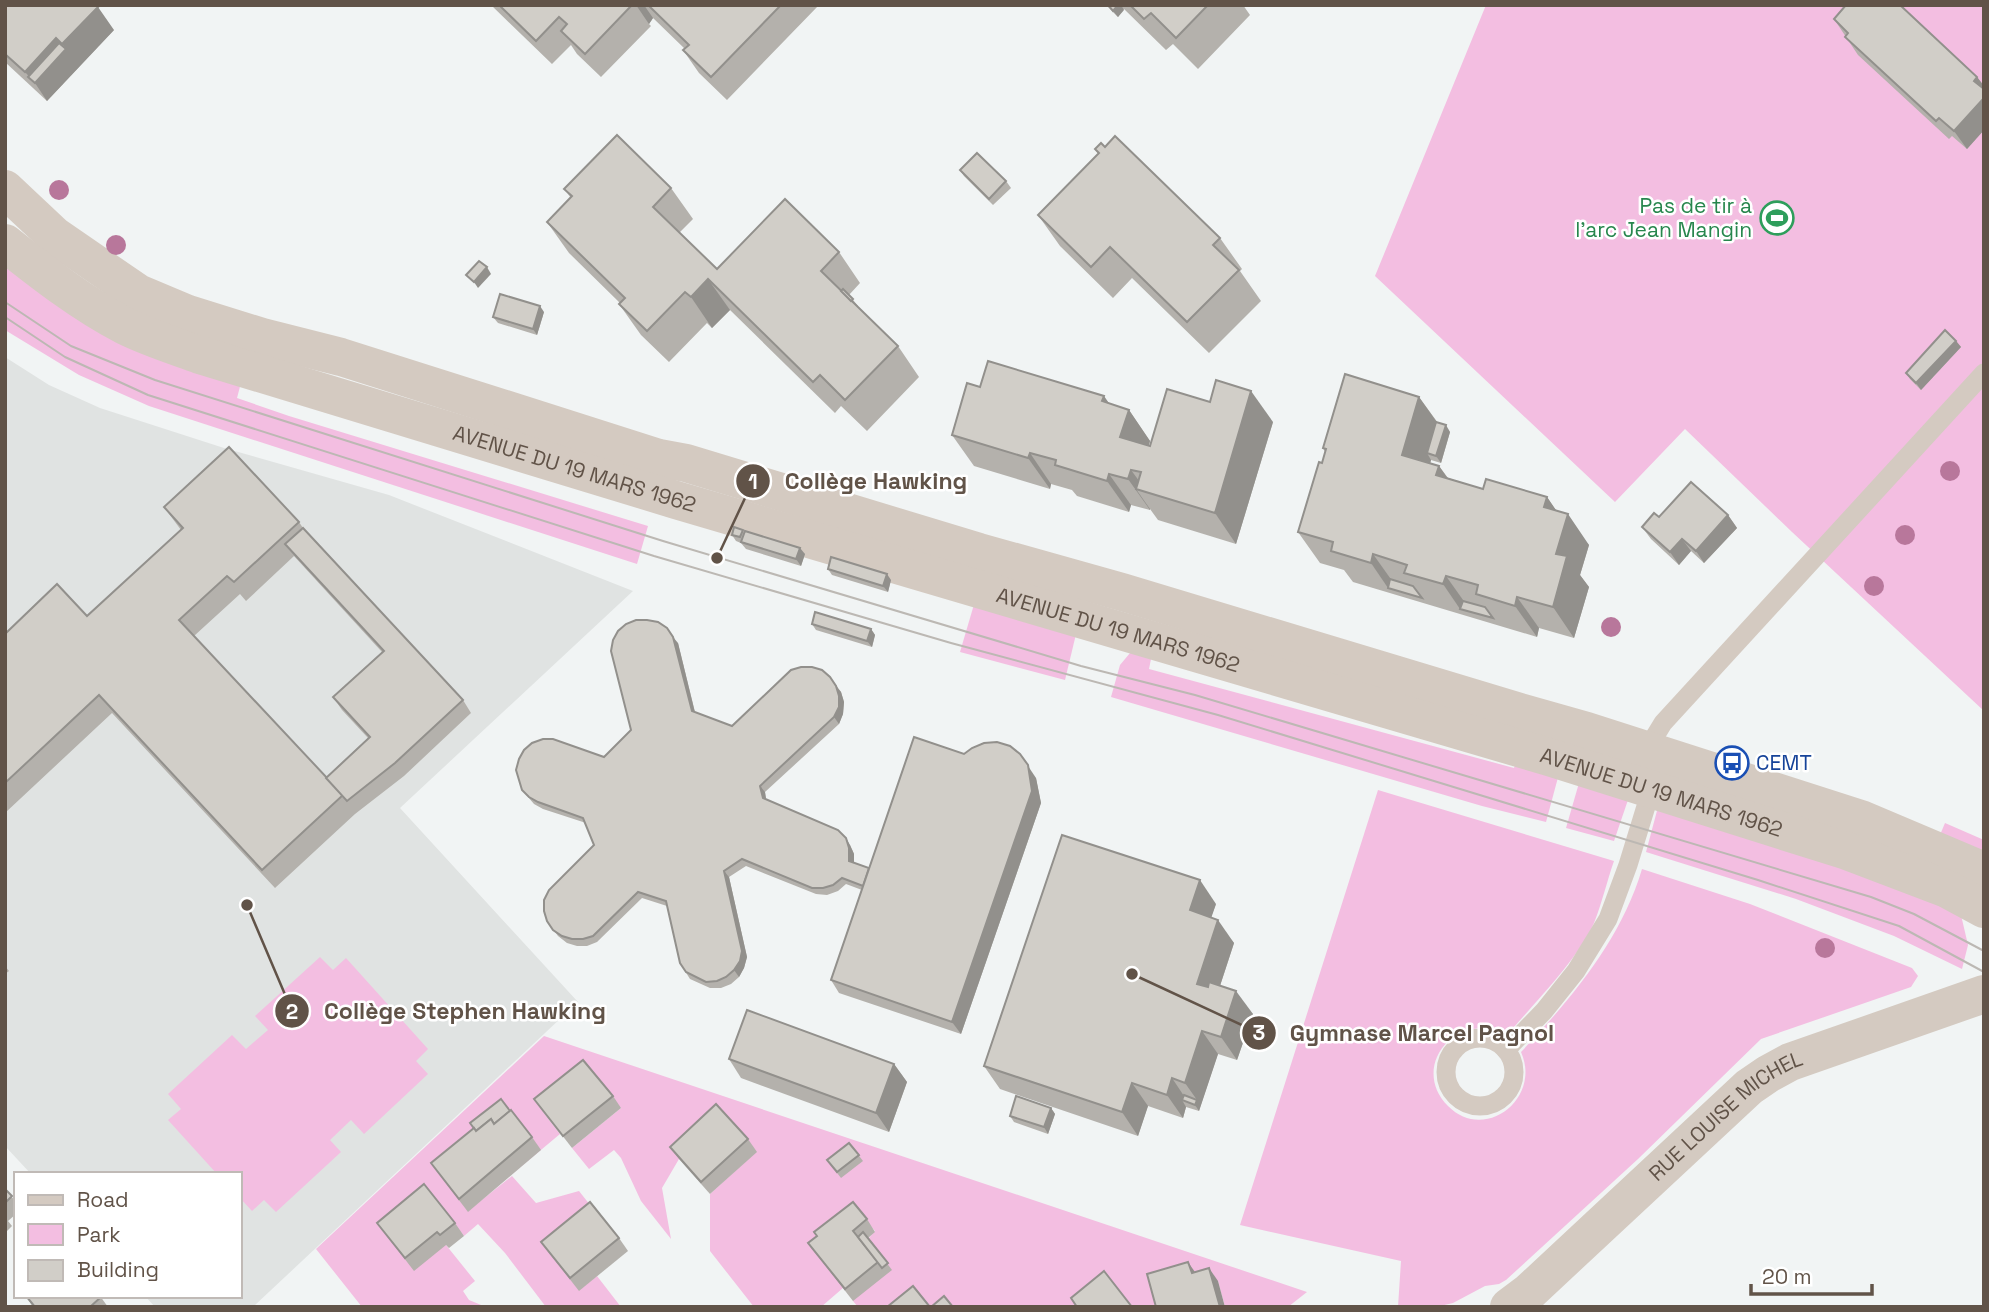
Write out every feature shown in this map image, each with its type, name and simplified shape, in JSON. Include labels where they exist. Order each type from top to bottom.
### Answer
[{"type":"street","points":[[11,205],[138,293],[188,314],[254,353]]},
{"type":"street","points":[[5,243],[50,279],[126,326],[166,343],[254,353]]},
{"type":"street","name":"AVENUE DU 19 MARS 1962","points":[[254,353],[341,357],[659,458],[687,463],[1587,731],[1861,819],[1984,871]]},
{"type":"street","name":"AVENUE DU 19 MARS 1962","points":[[254,353],[702,508],[1549,757],[1847,851],[1947,888],[1984,909]]},
{"type":"street","name":"RUE LOUISE MICHEL","points":[[1509,1307],[1529,1292],[1749,1087],[1768,1074],[1790,1062],[1984,994]]},
{"type":"lane","points":[[1506,1050],[1544,1011],[1568,981],[1604,927],[1628,865],[1651,790],[1652,741],[1663,723],[1984,373]]},
{"type":"shaded area","points":[[5,357],[49,385],[100,408],[224,448],[389,495],[633,591],[400,808],[578,1002],[253,1307],[155,1307],[147,1298],[242,1298],[242,1172],[29,1172],[5,1146]]},
{"type":"green space","points":[[1486,5],[1984,5],[1984,711],[1685,429],[1615,502],[1375,276]]},
{"type":"green space","points":[[5,256],[242,379],[237,398],[648,526],[637,564],[149,406],[79,375],[5,330]]},
{"type":"green space","points":[[975,601],[1077,630],[1065,680],[960,652]]},
{"type":"green space","points":[[1130,653],[1152,654],[1149,669],[1514,768],[1517,759],[1560,770],[1546,822],[1482,806],[1111,697],[1120,665]]},
{"type":"green space","points":[[1581,776],[1629,797],[1614,841],[1566,828]]},
{"type":"green space","points":[[1378,790],[1614,861],[1597,915],[1587,936],[1558,976],[1515,1026],[1505,1034],[1487,1029],[1470,1030],[1455,1036],[1444,1046],[1436,1060],[1434,1075],[1437,1091],[1448,1106],[1462,1116],[1478,1120],[1492,1118],[1506,1110],[1517,1099],[1524,1085],[1525,1069],[1521,1052],[1576,990],[1608,944],[1633,895],[1642,869],[1750,904],[1912,968],[1918,976],[1911,987],[1761,1039],[1638,1159],[1506,1280],[1485,1286],[1453,1303],[1436,1307],[1398,1307],[1401,1261],[1240,1225]]},
{"type":"green space","points":[[1658,807],[1782,838],[1961,915],[1968,945],[1962,969],[1894,936],[1796,899],[1646,852]]},
{"type":"green space","points":[[1945,823],[1984,840],[1984,861],[1937,842]]},
{"type":"green space","points":[[320,957],[333,970],[346,958],[428,1049],[416,1061],[428,1074],[364,1134],[351,1120],[330,1140],[341,1152],[276,1212],[264,1200],[252,1211],[242,1200],[242,1172],[215,1172],[168,1120],[181,1109],[168,1094],[232,1035],[246,1049],[268,1030],[255,1016]]},
{"type":"green space","points":[[544,1036],[1307,1292],[1288,1307],[1225,1307],[1218,1281],[1162,1307],[858,1307],[853,1301],[868,1239],[875,1231],[861,1215],[843,1288],[821,1307],[754,1307],[710,1251],[710,1194],[756,1152],[679,1159],[662,1188],[671,1239],[641,1201],[621,1158],[614,1150],[589,1169],[572,1148],[621,1108],[543,1112],[560,1134],[468,1211],[512,1176],[536,1203],[579,1191],[598,1215],[579,1290],[597,1276],[621,1307],[546,1307],[505,1253],[478,1224],[464,1236],[432,1197],[386,1235],[446,1245],[475,1281],[463,1291],[469,1300],[486,1307],[362,1307],[316,1249]]},
{"type":"building","points":[[5,5],[98,7],[62,44],[56,38],[25,72],[5,54]]},
{"type":"building","points":[[499,5],[632,5],[585,54],[561,31],[567,24],[559,17],[536,41]]},
{"type":"building","points":[[648,5],[781,5],[711,77],[683,50],[689,45]]},
{"type":"building","points":[[1130,5],[1208,5],[1176,38],[1151,13],[1144,19]]},
{"type":"building","points":[[1846,5],[1900,5],[1977,77],[1974,81],[1984,89],[1984,98],[1954,131],[1939,118],[1936,121],[1845,37],[1848,33],[1834,19]]},
{"type":"building","points":[[59,43],[66,49],[35,83],[28,77]]},
{"type":"building","points":[[617,135],[671,188],[653,207],[717,269],[785,199],[839,252],[821,271],[898,346],[845,400],[820,375],[813,382],[708,279],[691,297],[685,292],[647,331],[619,304],[625,298],[547,222],[572,196],[564,189]]},
{"type":"building","points":[[1115,136],[1220,238],[1213,245],[1239,270],[1187,322],[1110,247],[1091,267],[1038,215],[1099,153],[1095,149],[1101,143],[1105,147]]},
{"type":"building","points":[[977,153],[1006,181],[989,199],[960,170]]},
{"type":"building","points":[[479,261],[487,267],[474,282],[466,275]]},
{"type":"building","points":[[843,289],[853,299],[851,301],[841,291]]},
{"type":"building","points":[[500,294],[540,306],[533,329],[493,317]]},
{"type":"building","points":[[1945,330],[1956,341],[1916,383],[1906,373]]},
{"type":"building","points":[[988,361],[1104,396],[1102,401],[1129,410],[1120,437],[1150,446],[1167,389],[1210,402],[1216,380],[1251,391],[1215,513],[1136,489],[1141,472],[1131,470],[1128,479],[1109,474],[1107,481],[1055,465],[1056,460],[1030,453],[1028,458],[952,435],[967,383],[980,387]]},
{"type":"building","points":[[1345,374],[1419,397],[1402,455],[1439,466],[1436,475],[1483,489],[1486,479],[1547,497],[1544,507],[1568,514],[1556,554],[1567,556],[1553,607],[1517,597],[1515,606],[1476,594],[1478,585],[1446,576],[1443,584],[1404,573],[1407,565],[1373,554],[1371,563],[1331,551],[1333,542],[1298,532],[1319,462],[1322,463],[1326,449],[1323,448]]},
{"type":"building","points":[[1436,422],[1446,425],[1436,456],[1427,453]]},
{"type":"building","points":[[229,447],[299,522],[234,582],[227,576],[179,620],[343,795],[262,870],[99,695],[5,783],[5,634],[57,584],[87,616],[183,528],[164,507]]},
{"type":"building","points":[[1691,482],[1728,515],[1696,551],[1682,539],[1670,552],[1642,527],[1654,513],[1659,517]]},
{"type":"building","points":[[734,527],[743,530],[740,537],[732,535]]},
{"type":"building","points":[[303,528],[463,700],[395,763],[347,801],[326,778],[370,737],[333,697],[384,651],[285,544]]},
{"type":"building","points":[[745,531],[800,548],[796,559],[741,542]]},
{"type":"building","points":[[831,557],[887,574],[883,586],[828,569]]},
{"type":"building","points":[[1390,579],[1413,586],[1422,598],[1388,588]]},
{"type":"building","points":[[1463,601],[1485,607],[1493,618],[1460,609]]},
{"type":"building","points":[[815,612],[871,629],[867,641],[812,624]]},
{"type":"building","points":[[636,620],[658,622],[667,628],[673,637],[692,711],[732,726],[791,670],[801,667],[822,670],[836,686],[839,696],[839,707],[834,717],[760,786],[763,798],[838,830],[846,838],[849,861],[869,868],[863,886],[842,878],[833,885],[812,888],[742,859],[724,871],[742,951],[740,961],[726,977],[717,981],[706,982],[686,972],[680,963],[666,901],[638,892],[593,936],[583,939],[562,936],[553,930],[544,911],[544,900],[549,890],[594,845],[583,818],[538,802],[522,790],[516,770],[519,759],[532,743],[543,739],[553,739],[604,757],[631,730],[611,651],[618,631]]},
{"type":"building","points":[[914,737],[964,754],[984,743],[997,742],[1010,746],[1028,765],[1032,791],[952,1022],[831,980]]},
{"type":"building","points":[[1062,835],[1200,880],[1190,910],[1218,920],[1197,984],[1208,987],[1209,982],[1236,991],[1221,1037],[1202,1031],[1185,1083],[1172,1078],[1167,1095],[1132,1083],[1122,1112],[984,1066]]},
{"type":"building","points":[[747,1010],[894,1064],[876,1113],[729,1059]]},
{"type":"building","points":[[583,1060],[613,1096],[563,1136],[534,1099]]},
{"type":"building","points":[[1184,1095],[1197,1100],[1195,1105],[1182,1100]]},
{"type":"building","points":[[1016,1096],[1051,1108],[1044,1127],[1010,1116]]},
{"type":"building","points":[[501,1099],[510,1111],[494,1124],[491,1119],[476,1131],[470,1123]]},
{"type":"building","points":[[716,1104],[748,1139],[701,1182],[670,1147]]},
{"type":"building","points":[[511,1110],[532,1137],[459,1199],[431,1163],[474,1128],[476,1131],[491,1119],[494,1124]]},
{"type":"building","points":[[849,1143],[859,1155],[837,1172],[827,1160]]},
{"type":"building","points":[[424,1184],[455,1223],[440,1235],[437,1232],[405,1258],[377,1223]]},
{"type":"building","points":[[5,1189],[12,1196],[5,1203]]},
{"type":"building","points":[[590,1202],[619,1238],[570,1278],[541,1242]]},
{"type":"building","points":[[853,1202],[867,1219],[853,1231],[878,1262],[845,1289],[808,1243],[817,1236],[814,1232]]},
{"type":"building","points":[[863,1232],[888,1263],[882,1268],[858,1237]]},
{"type":"building","points":[[1188,1262],[1192,1273],[1209,1268],[1220,1307],[1156,1307],[1147,1274]]},
{"type":"building","points":[[1104,1271],[1132,1307],[1077,1307],[1071,1298]]},
{"type":"building","points":[[913,1286],[930,1307],[887,1307]]},
{"type":"building","points":[[944,1296],[953,1307],[931,1307]]},
{"type":"building","points":[[28,1298],[100,1298],[90,1307],[35,1307]]},
{"type":"tram line","points":[[5,302],[71,346],[155,380],[663,541],[1081,666],[1195,695],[1871,897],[1914,914],[1984,951]]},
{"type":"tram line","points":[[5,317],[65,357],[148,395],[654,556],[951,643],[1218,715],[1758,880],[1899,926],[1984,972]]},
{"type":"place","name":"Pas de tir à l'arc Jean Mangin","points":[[1777,218]]},
{"type":"place","name":"Collège Hawking","points":[[717,558]]},
{"type":"place","name":"CEMT","points":[[1732,763]]},
{"type":"place","name":"Collège Stephen Hawking","points":[[247,905]]},
{"type":"place","name":"Gymnase Marcel Pagnol","points":[[1132,974]]}]
